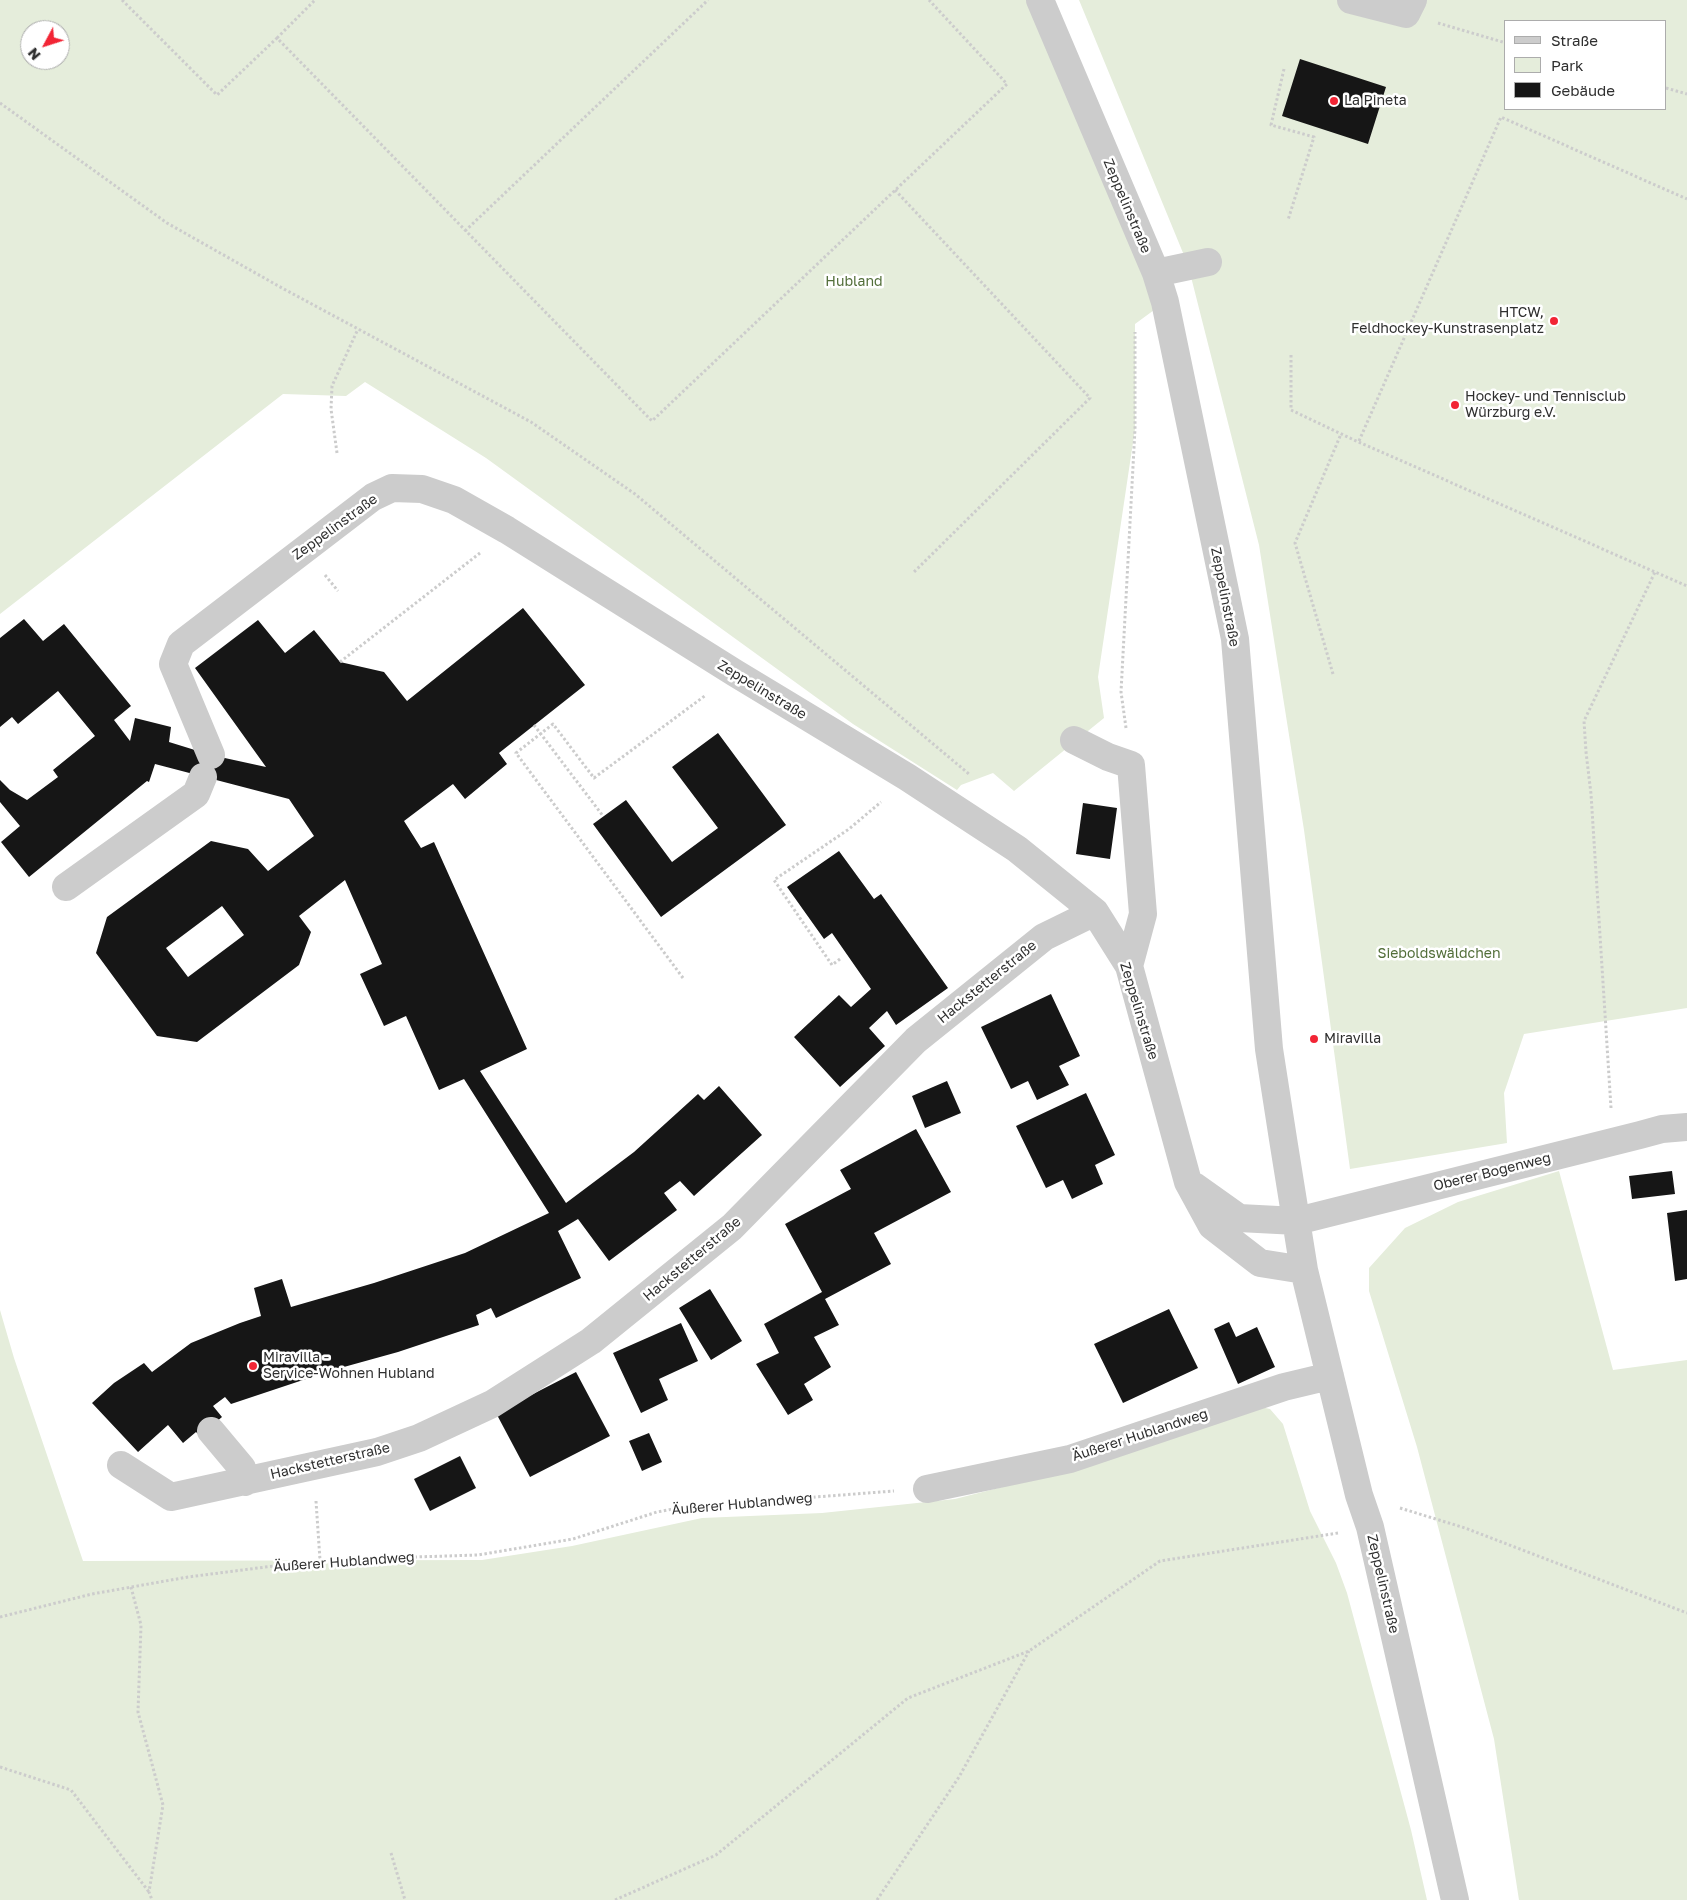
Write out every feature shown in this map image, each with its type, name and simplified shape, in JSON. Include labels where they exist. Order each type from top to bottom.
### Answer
[{"type":"street","name":"Zeppelinstraße","points":[[1040,0],[1156,273],[1165,302],[1235,639],[1270,1049],[1304,1270],[1318,1320],[1359,1495],[1370,1527],[1455,1900]]},
{"type":"street","points":[[1351,0],[1409,7]]},
{"type":"street","points":[[1156,273],[1208,262]]},
{"type":"street","name":"Zeppelinstraße","points":[[66,887],[196,794],[207,766],[173,664],[181,644],[373,497],[392,488],[422,489],[454,500],[507,530],[735,674],[907,777],[1017,849],[1095,912],[1129,966],[1188,1182],[1212,1226],[1260,1263],[1304,1270]]},
{"type":"street","points":[[1074,740],[1108,757],[1131,765],[1143,914],[1129,966]]},
{"type":"street","name":"Hackstetterstraße","points":[[121,1466],[171,1497],[377,1452],[419,1438],[492,1404],[591,1341],[732,1227],[916,1040],[1044,937],[1095,912]]},
{"type":"street","name":"Oberer Bogenweg","points":[[1297,1221],[1662,1129],[1687,1127]]},
{"type":"street","points":[[1188,1182],[1239,1218],[1297,1221]]},
{"type":"street","name":"Äußerer Hublandweg","points":[[927,1489],[1070,1459],[1284,1386],[1330,1376]]},
{"type":"street","points":[[211,1430],[242,1468],[245,1482]]},
{"type":"path","points":[[122,0],[217,95],[315,0]]},
{"type":"path","points":[[465,231],[708,0]]},
{"type":"path","points":[[277,38],[652,421],[1007,84],[929,0]]},
{"type":"path","points":[[1409,7],[1504,41]]},
{"type":"path","points":[[1284,69],[1271,124],[1314,137],[1288,220]]},
{"type":"path","points":[[1667,88],[1687,94]]},
{"type":"path","points":[[0,103],[168,223],[530,422],[635,494],[974,778]]},
{"type":"path","points":[[1359,441],[1501,117],[1687,199]]},
{"type":"path","points":[[895,190],[1090,398],[914,572]]},
{"type":"path","points":[[1131,765],[1121,692],[1135,429],[1134,324],[1165,302]]},
{"type":"path","points":[[337,453],[331,409],[332,386],[358,329]]},
{"type":"path","points":[[1291,355],[1291,410],[1341,434],[1687,586]]},
{"type":"path","points":[[1334,674],[1295,543],[1341,434]]},
{"type":"path","points":[[340,662],[507,530]]},
{"type":"path","points":[[1614,1141],[1592,804],[1584,721],[1655,572]]},
{"type":"path","points":[[683,978],[516,753],[553,724],[594,778],[735,674]]},
{"type":"path","points":[[534,725],[604,816]]},
{"type":"path","points":[[840,959],[832,965],[774,880],[849,829],[891,794],[907,777]]},
{"type":"path","points":[[316,1465],[317,1528],[320,1560]]},
{"type":"path","name":"Äußerer Hublandweg","points":[[0,1617],[92,1594],[188,1576],[320,1560],[478,1555],[573,1540],[657,1512],[684,1507],[927,1489]]},
{"type":"path","points":[[1359,1495],[1465,1528],[1687,1613]]},
{"type":"path","points":[[615,1900],[716,1855],[908,1698],[1029,1651],[1160,1561],[1370,1527]]},
{"type":"path","points":[[131,1587],[141,1625],[138,1712],[163,1804],[149,1892]]},
{"type":"path","points":[[877,1900],[959,1777],[1029,1651]]},
{"type":"path","points":[[0,1767],[71,1790],[149,1892],[152,1900]]},
{"type":"path","points":[[391,1853],[406,1900]]},
{"type":"green space","name":"Hubland","points":[[0,0],[1040,0],[1165,302],[1135,324],[1135,429],[1098,677],[1104,718],[1014,791],[993,773],[961,785],[957,790],[853,724],[486,458],[365,382],[346,396],[283,394],[0,614]]},
{"type":"green space","name":"Hockey- und Tennisclub Würzburg e.V.","points":[[1079,0],[1687,0],[1687,1008],[1524,1034],[1504,1093],[1507,1143],[1350,1169],[1304,830],[1259,545],[1188,265]]},
{"type":"green space","points":[[1559,1171],[1613,1370],[1687,1360],[1687,1900],[1519,1900],[1494,1739],[1417,1447],[1369,1291],[1369,1268],[1405,1228],[1458,1202]]},
{"type":"green space","points":[[0,1310],[14,1358],[83,1561],[482,1560],[572,1546],[702,1518],[822,1513],[955,1499],[1085,1466],[1251,1405],[1270,1409],[1283,1424],[1310,1511],[1336,1563],[1347,1593],[1411,1830],[1427,1900],[0,1900]]},
{"type":"building","name":"La Pineta","points":[[1300,59],[1386,87],[1368,144],[1282,116]]},
{"type":"building","points":[[523,608],[585,685],[499,753],[507,764],[465,799],[453,784],[404,821],[421,848],[434,842],[527,1049],[480,1071],[566,1203],[634,1152],[698,1094],[704,1100],[719,1086],[762,1135],[694,1196],[680,1181],[664,1193],[677,1210],[609,1261],[578,1219],[558,1231],[581,1278],[496,1318],[491,1308],[476,1315],[479,1325],[231,1404],[225,1397],[213,1406],[222,1417],[200,1436],[196,1432],[183,1443],[168,1425],[138,1452],[92,1403],[114,1383],[144,1363],[152,1372],[191,1343],[261,1316],[254,1288],[282,1279],[291,1307],[374,1283],[465,1253],[549,1213],[464,1079],[439,1090],[406,1016],[384,1026],[360,974],[382,964],[345,880],[299,916],[311,932],[299,965],[197,1042],[157,1036],[96,953],[107,917],[211,841],[248,849],[268,871],[314,836],[289,799],[155,764],[149,782],[147,781],[29,877],[1,842],[20,826],[0,802],[0,780],[10,790],[27,800],[58,777],[53,770],[95,736],[58,691],[18,724],[12,717],[0,727],[0,638],[24,619],[43,641],[64,624],[131,706],[114,720],[130,741],[135,718],[171,727],[169,742],[211,755],[266,767],[195,668],[258,620],[285,653],[314,630],[340,662],[384,672],[407,701]],"holes":[[[222,906],[244,935],[188,977],[166,948]]]},
{"type":"building","points":[[718,733],[786,825],[661,917],[593,824],[626,800],[672,862],[718,828],[672,767]]},
{"type":"building","points":[[1083,803],[1117,808],[1110,859],[1076,854]]},
{"type":"building","points":[[839,851],[874,899],[881,894],[948,988],[896,1025],[887,1011],[869,1028],[885,1046],[840,1087],[794,1037],[839,995],[851,1007],[871,989],[832,933],[824,939],[787,887]]},
{"type":"building","points":[[1051,994],[1080,1056],[1059,1066],[1069,1085],[1037,1100],[1028,1081],[1011,1089],[981,1027]]},
{"type":"building","points":[[947,1081],[961,1113],[925,1128],[912,1096]]},
{"type":"building","points":[[1086,1093],[1115,1155],[1095,1165],[1103,1184],[1072,1199],[1063,1180],[1046,1188],[1016,1126]]},
{"type":"building","points":[[916,1129],[951,1192],[874,1233],[891,1264],[825,1299],[839,1325],[814,1337],[831,1367],[804,1384],[813,1400],[788,1415],[756,1364],[779,1353],[764,1324],[822,1292],[785,1224],[851,1189],[840,1170]]},
{"type":"building","points":[[1672,1171],[1675,1194],[1632,1199],[1629,1176]]},
{"type":"building","points":[[1687,1210],[1687,1279],[1675,1281],[1667,1213]]},
{"type":"building","points":[[710,1289],[742,1341],[711,1360],[679,1308]]},
{"type":"building","points":[[1169,1309],[1198,1368],[1123,1403],[1094,1344]]},
{"type":"building","points":[[1229,1322],[1236,1337],[1257,1327],[1275,1367],[1238,1384],[1214,1329]]},
{"type":"building","points":[[681,1323],[698,1361],[659,1379],[668,1400],[641,1413],[613,1353]]},
{"type":"building","points":[[576,1372],[610,1436],[530,1477],[496,1413]]},
{"type":"building","points":[[649,1433],[662,1462],[642,1471],[629,1441]]},
{"type":"building","points":[[460,1456],[476,1488],[430,1511],[414,1479]]},
{"type":"place","name":"La Pineta","points":[[1334,101]]},
{"type":"place","name":"HTCW, Feldhockey-Kunstrasenplatz","points":[[1554,321]]},
{"type":"place","name":"Hockey- und Tennisclub Würzburg e.V.","points":[[1455,405]]},
{"type":"place","name":"Miravilla","points":[[1314,1039]]},
{"type":"place","name":"Miravilla - Service-Wohnen Hubland","points":[[253,1366]]},
{"type":"park label","name":"Sieboldswäldchen","points":[[1439,954]]}]
